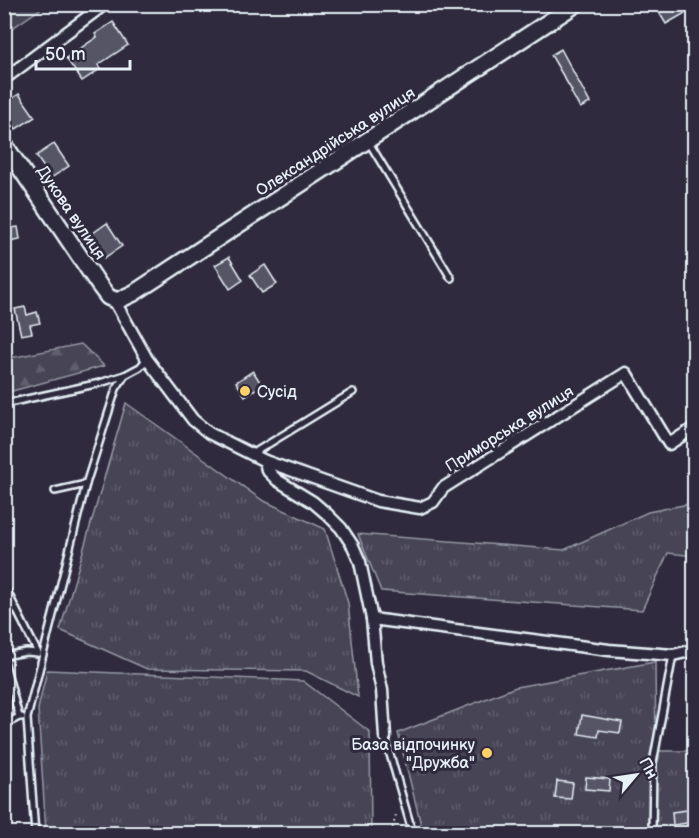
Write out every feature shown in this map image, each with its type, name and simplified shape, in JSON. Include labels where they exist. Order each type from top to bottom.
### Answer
[{"type":"street","points":[[4,80],[105,4]]},
{"type":"street","name":"Олександрійська вулиця","points":[[112,300],[128,297],[576,4]]},
{"type":"street","name":"Дукова вулиця","points":[[4,144],[99,285],[112,300]]},
{"type":"street","points":[[112,300],[147,359],[193,420],[209,433],[265,461],[267,470],[277,480],[313,502],[341,528],[353,546],[360,562],[372,619],[376,663],[382,690],[385,737]]},
{"type":"street","name":"Приморська вулиця","points":[[265,461],[378,501],[420,508],[433,502],[443,488],[626,373],[669,444],[694,428]]},
{"type":"street","points":[[372,619],[609,650],[673,655],[694,650]]},
{"type":"lane","points":[[368,141],[452,278]]},
{"type":"lane","points":[[4,405],[125,375],[140,367],[147,359]]},
{"type":"lane","points":[[35,834],[27,718],[41,653],[86,484],[116,389],[125,375]]},
{"type":"lane","points":[[252,454],[353,392]]},
{"type":"lane","points":[[55,491],[86,484]]},
{"type":"lane","points":[[4,585],[41,653]]},
{"type":"lane","points":[[19,717],[7,683],[4,658],[26,652],[41,653]]},
{"type":"lane","points":[[652,834],[653,763],[673,655]]},
{"type":"lane","points":[[4,725],[19,717],[27,718]]},
{"type":"lane","points":[[385,737],[413,834]]},
{"type":"path","points":[[391,834],[402,794]]},
{"type":"green space","points":[[5,4],[46,4],[46,5],[5,33]]},
{"type":"green space","points":[[81,344],[104,366],[5,393],[5,359]]},
{"type":"green space","points":[[126,403],[262,500],[325,529],[348,603],[358,697],[306,671],[147,669],[60,630]]},
{"type":"green space","points":[[694,503],[694,556],[668,553],[642,610],[381,591],[358,534],[564,550],[648,512]]},
{"type":"green space","points":[[655,662],[656,751],[694,751],[694,833],[423,833],[398,733],[516,687]]},
{"type":"green space","points":[[47,670],[303,681],[370,732],[371,833],[46,833],[38,709]]},
{"type":"building","points":[[654,4],[682,4],[687,12],[666,24]]},
{"type":"building","points":[[113,22],[128,45],[98,65],[100,69],[82,81],[66,58],[97,37],[95,34]]},
{"type":"building","points":[[561,49],[590,103],[580,108],[551,55]]},
{"type":"building","points":[[19,94],[35,117],[16,129],[4,111],[4,104]]},
{"type":"building","points":[[54,144],[69,166],[51,178],[36,156]]},
{"type":"building","points":[[107,223],[122,246],[104,258],[89,236]]},
{"type":"building","points":[[18,227],[20,239],[4,242],[4,229]]},
{"type":"building","points":[[229,257],[243,280],[230,289],[215,265]]},
{"type":"building","points":[[265,265],[277,284],[262,293],[250,275]]},
{"type":"building","points":[[25,307],[27,315],[37,312],[40,323],[30,325],[32,333],[21,335],[15,309]]},
{"type":"building","points":[[253,371],[262,385],[245,396],[236,382]]},
{"type":"building","points":[[582,715],[622,722],[620,733],[599,730],[598,737],[579,734]]},
{"type":"building","points":[[586,777],[610,779],[609,791],[585,789]]},
{"type":"building","points":[[557,781],[573,783],[571,799],[555,798]]},
{"type":"building","points":[[694,809],[694,822],[673,825],[672,812]]},
{"type":"place","name":"Сусід","points":[[245,391]]},
{"type":"place","name":"База відпочинку \"Дружба\"","points":[[487,753]]}]
